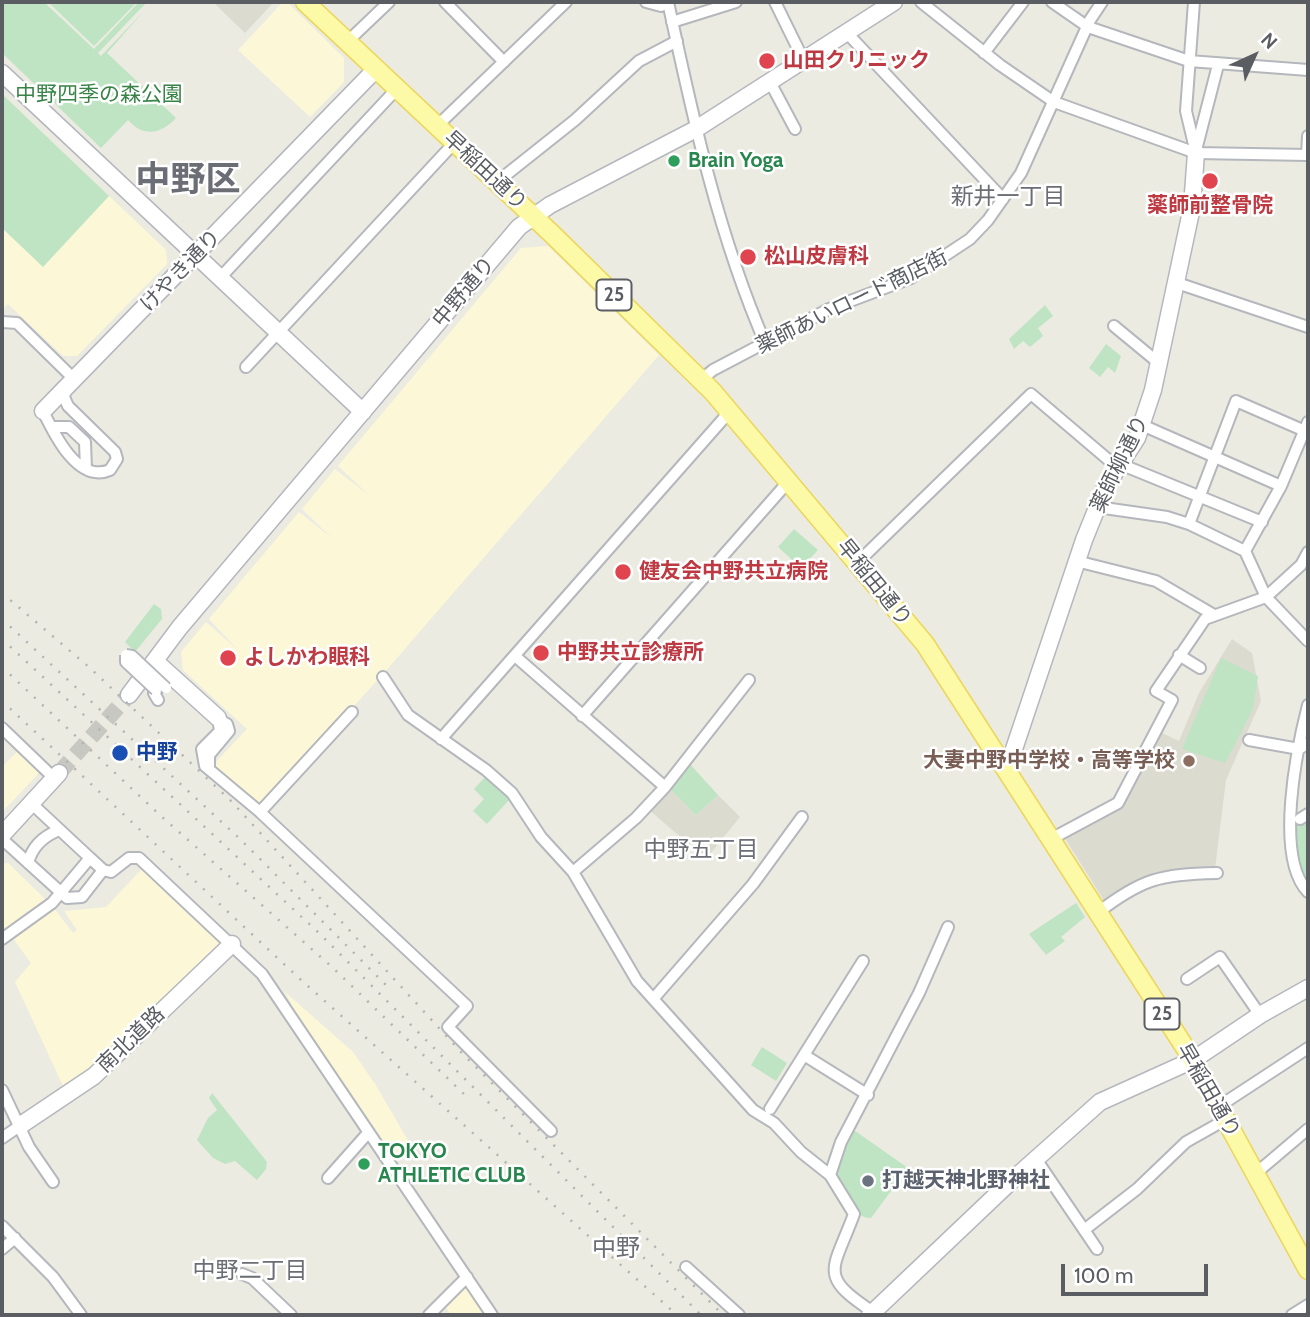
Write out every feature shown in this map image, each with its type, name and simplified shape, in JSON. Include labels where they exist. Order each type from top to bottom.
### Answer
[{"type":"main road","name":"早稲田通り","points":[[305,2],[533,216],[701,380],[936,659],[1096,914],[1193,1060],[1307,1265]]},
{"type":"street","points":[[347,42],[389,2]]},
{"type":"street","points":[[445,2],[504,62]]},
{"type":"street","points":[[437,126],[566,2]]},
{"type":"street","points":[[646,2],[661,6],[668,3],[696,129],[727,242],[766,345]]},
{"type":"street","points":[[673,22],[736,2]]},
{"type":"street","points":[[775,2],[804,61]]},
{"type":"street","points":[[921,2],[984,53],[1054,102],[1196,153],[1307,155],[1308,136]]},
{"type":"street","points":[[984,53],[1023,2]]},
{"type":"street","points":[[1052,2],[1088,27],[1189,61],[1308,70]]},
{"type":"street","name":"薬師あいロード商店街","points":[[701,380],[713,370],[766,345],[829,309],[954,252],[982,228],[1021,173],[1102,2]]},
{"type":"street","points":[[1194,2],[1186,111],[1196,153]]},
{"type":"street","name":"中野通り","points":[[129,695],[519,227],[533,216],[696,129],[890,3]]},
{"type":"street","points":[[847,33],[1003,198]]},
{"type":"street","points":[[497,182],[575,120],[639,61],[677,41]]},
{"type":"street","points":[[1196,153],[1218,65]]},
{"type":"street","name":"けやき通り","points":[[43,411],[376,69]]},
{"type":"street","points":[[2,73],[363,412]]},
{"type":"street","points":[[771,82],[795,129]]},
{"type":"street","points":[[219,279],[391,95],[400,92]]},
{"type":"street","points":[[246,367],[454,142]]},
{"type":"street","name":"薬師柳通り","points":[[1004,765],[1012,755],[1076,561],[1097,506],[1142,425],[1160,364],[1177,283],[1193,200],[1196,153]]},
{"type":"street","points":[[1177,283],[1308,327]]},
{"type":"street","points":[[2,322],[17,323],[70,384],[65,401],[111,447],[117,459],[106,471],[86,470],[66,450],[43,411]]},
{"type":"street","points":[[1114,326],[1160,364]]},
{"type":"street","points":[[857,563],[1031,394],[1119,466],[1262,522]]},
{"type":"street","points":[[1189,524],[1236,401],[1307,427],[1281,486],[1245,551]]},
{"type":"street","points":[[441,738],[724,418],[727,408]]},
{"type":"street","points":[[1142,425],[1281,486]]},
{"type":"street","points":[[51,427],[69,427],[85,442],[86,470]]},
{"type":"street","points":[[582,716],[788,482]]},
{"type":"street","points":[[1097,506],[1167,517],[1189,524],[1245,551],[1266,597],[1308,641]]},
{"type":"street","points":[[1051,839],[1118,803],[1172,700],[1156,691],[1205,619],[1266,597],[1301,565],[1308,552]]},
{"type":"street","points":[[1076,561],[1156,581],[1214,615]]},
{"type":"street","points":[[123,652],[132,656],[160,691]]},
{"type":"street","points":[[1179,655],[1200,668]]},
{"type":"street","points":[[515,656],[664,787]]},
{"type":"street","points":[[155,661],[218,718],[220,731],[202,749],[203,763],[260,812],[467,1006]]},
{"type":"street","points":[[383,677],[403,711],[512,793],[541,837],[573,872],[637,981],[753,1110],[774,1123],[801,1152],[830,1175],[854,1214],[834,1268],[834,1279],[843,1291],[872,1314],[1100,1102],[1193,1060],[1308,988]]},
{"type":"street","points":[[573,872],[636,818],[749,680]]},
{"type":"street","points":[[1308,705],[1294,863],[1301,885],[1308,892]]},
{"type":"street","points":[[260,812],[352,712]]},
{"type":"street","points":[[2,728],[57,776],[2,837],[67,898],[82,897],[103,870]]},
{"type":"street","points":[[1249,740],[1304,746]]},
{"type":"street","points":[[31,803],[103,870],[111,872],[129,858],[139,858],[258,969],[492,1315]]},
{"type":"street","points":[[654,998],[753,884],[802,817]]},
{"type":"street","points":[[28,863],[31,852],[48,835],[59,830]]},
{"type":"street","points":[[2,939],[60,894],[90,858]]},
{"type":"street","points":[[1096,914],[1129,888],[1160,877],[1217,873]]},
{"type":"street","points":[[830,1175],[841,1142],[868,1095],[948,927]]},
{"type":"street","name":"南北道路","points":[[21,1125],[94,1076],[232,944]]},
{"type":"street","points":[[1187,979],[1220,957],[1260,1016]]},
{"type":"street","points":[[770,1109],[863,961]]},
{"type":"street","points":[[475,996],[448,1027],[551,1131]]},
{"type":"street","points":[[1084,1230],[1138,1189],[1186,1142],[1308,1048]]},
{"type":"street","points":[[804,1055],[868,1095]]},
{"type":"street","points":[[2,1090],[21,1125],[29,1147],[53,1182]]},
{"type":"street","points":[[2,1139],[21,1125]]},
{"type":"street","points":[[1255,1174],[1308,1129]]},
{"type":"street","points":[[328,1178],[368,1133]]},
{"type":"street","points":[[1036,1159],[1097,1249]]},
{"type":"street","points":[[2,1226],[53,1277],[81,1315]]},
{"type":"street","points":[[2,1249],[15,1238]]},
{"type":"street","points":[[686,1267],[739,1315]]},
{"type":"street","points":[[242,1274],[252,1278],[291,1315]]},
{"type":"street","points":[[429,1315],[467,1277]]},
{"type":"street","points":[[441,1303],[448,1315]]},
{"type":"street","points":[[1292,1315],[1308,1305]]},
{"type":"shaded area","points":[[213,2],[274,2],[245,33]]},
{"type":"shaded area","points":[[283,2],[287,2],[344,58],[344,82],[310,117],[238,50]]},
{"type":"shaded area","points":[[109,196],[166,250],[167,264],[77,356],[63,356],[8,304],[2,310],[2,228],[43,266]]},
{"type":"shaded area","points":[[548,246],[659,355],[384,673],[262,806],[213,765],[247,729],[183,670],[181,652],[206,622],[238,650],[209,619],[299,512],[333,539],[302,509],[335,469],[371,497],[338,466],[521,248]]},
{"type":"shaded area","name":"大妻中野中学校・高等学校","points":[[1232,639],[1252,653],[1261,701],[1226,780],[1215,869],[1171,870],[1139,881],[1115,893],[1105,902],[1064,837],[1122,802],[1158,731],[1179,741],[1199,693]]},
{"type":"shaded area","points":[[18,751],[38,769],[38,774],[4,810],[2,767]]},
{"type":"shaded area","points":[[668,787],[696,815],[718,795],[740,817],[706,859],[648,809]]},
{"type":"shaded area","points":[[2,863],[8,863],[47,901],[2,933]]},
{"type":"shaded area","points":[[141,870],[150,872],[220,936],[219,943],[83,1077],[64,1088],[15,982],[31,963],[12,937],[53,907],[73,933],[77,930],[64,911],[106,907]]},
{"type":"shaded area","points":[[285,992],[353,1052],[413,1149],[395,1162],[301,1023]]},
{"type":"shaded area","points":[[465,1286],[485,1315],[451,1315],[444,1305]]},
{"type":"green space","name":"中野四季の森公園","points":[[2,2],[44,2],[94,49],[139,2],[147,2],[98,53],[101,56],[145,10],[107,53],[176,118],[164,128],[152,132],[140,129],[128,120],[101,148],[2,53]]},
{"type":"green space","points":[[48,2],[137,2],[94,46]]},
{"type":"green space","name":"中野四季の森公園","points":[[2,94],[109,196],[43,267],[2,228]]},
{"type":"green space","points":[[1045,305],[1053,316],[1038,328],[1043,336],[1030,347],[1023,341],[1014,349],[1009,339]]},
{"type":"green space","points":[[1106,344],[1121,356],[1115,373],[1108,367],[1100,377],[1089,368]]},
{"type":"green space","points":[[794,529],[818,550],[801,568],[778,547]]},
{"type":"green space","points":[[154,604],[161,609],[162,619],[135,652],[125,642]]},
{"type":"green space","points":[[1221,658],[1258,676],[1253,709],[1225,763],[1182,749]]},
{"type":"green space","points":[[688,762],[718,795],[696,815],[668,787]]},
{"type":"green space","points":[[486,776],[510,799],[487,824],[473,811],[484,799],[474,789]]},
{"type":"green space","points":[[1305,819],[1308,824],[1308,888],[1300,875],[1295,850],[1294,826]]},
{"type":"green space","points":[[1076,903],[1085,917],[1061,937],[1065,941],[1046,955],[1029,934]]},
{"type":"green space","points":[[762,1047],[787,1063],[776,1081],[751,1065]]},
{"type":"green space","points":[[212,1093],[267,1162],[266,1169],[257,1180],[235,1161],[225,1164],[213,1158],[197,1140],[208,1118],[217,1110],[209,1098]]},
{"type":"green space","points":[[851,1128],[908,1168],[871,1218],[857,1213],[845,1200],[835,1176],[836,1159]]},
{"type":"tunnel","points":[[59,773],[129,695]]},
{"type":"railway","points":[[2,593],[90,668],[231,801],[460,1051],[723,1315]]},
{"type":"railway","points":[[2,619],[240,839],[387,986]]},
{"type":"railway","points":[[2,639],[320,934],[701,1315]]},
{"type":"railway","points":[[2,667],[162,817],[332,967],[467,1097]]},
{"type":"railway","points":[[2,701],[300,979],[677,1315]]},
{"type":"place","name":"山田クリニック","points":[[767,61]]},
{"type":"place","name":"Brain Yoga","points":[[674,161]]},
{"type":"place","name":"薬師前整骨院","points":[[1210,181]]},
{"type":"place","name":"松山皮膚科","points":[[748,257]]},
{"type":"place","name":"健友会中野共立病院","points":[[623,572]]},
{"type":"place","name":"中野共立診療所","points":[[541,653]]},
{"type":"place","name":"よしかわ眼科","points":[[228,658]]},
{"type":"place","name":"中野","points":[[120,753]]},
{"type":"place","name":"大妻中野中学校・高等学校","points":[[1189,761]]},
{"type":"place","name":"TOKYO ATHLETIC CLUB","points":[[364,1164]]},
{"type":"place","name":"打越天神北野神社","points":[[868,1181]]},
{"type":"district","name":"中野区","points":[[188,181]]},
{"type":"district","name":"新井一丁目","points":[[1008,197]]},
{"type":"district","name":"中野五丁目","points":[[701,850]]},
{"type":"district","name":"中野","points":[[616,1249]]},
{"type":"district","name":"中野二丁目","points":[[250,1271]]}]
